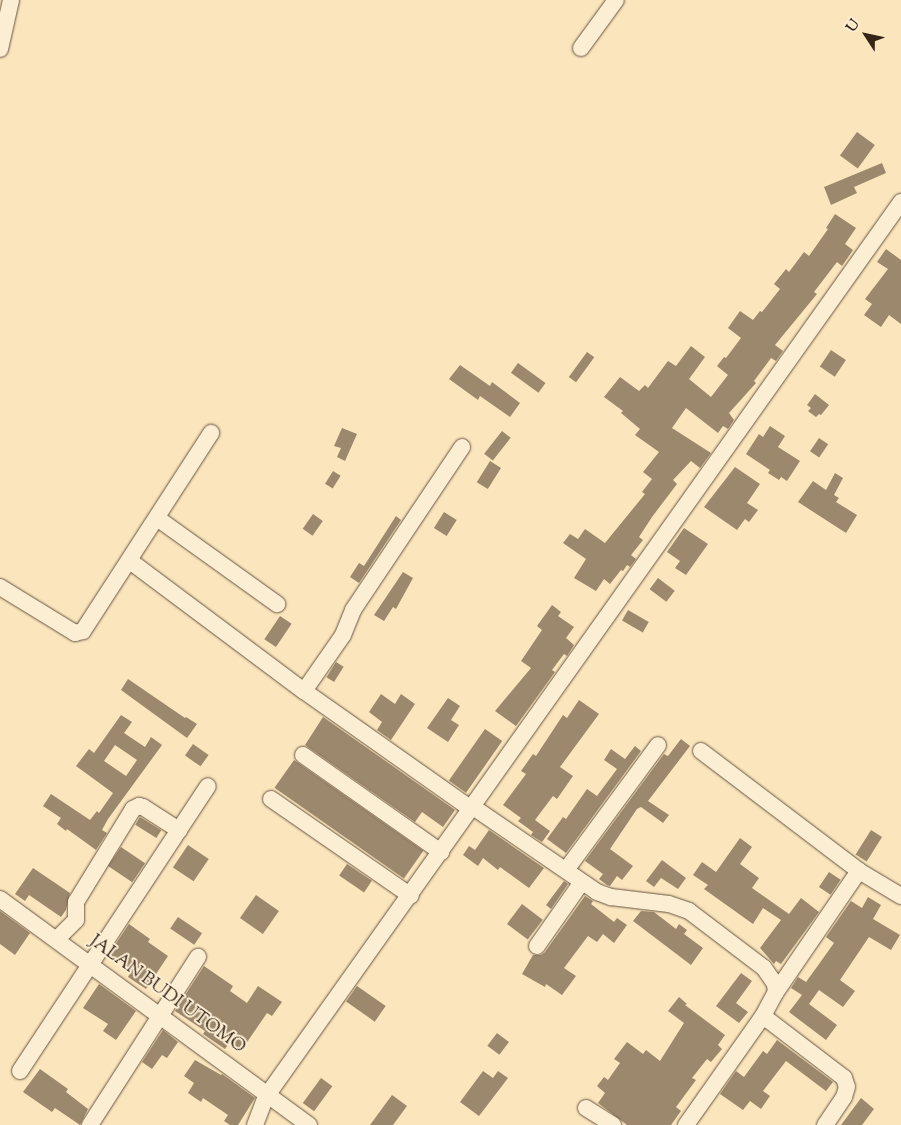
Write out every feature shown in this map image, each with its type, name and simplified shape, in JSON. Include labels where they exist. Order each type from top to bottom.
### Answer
[{"type":"street","points":[[0,47],[11,0]]},
{"type":"street","points":[[581,48],[616,0]]},
{"type":"street","points":[[255,1125],[267,1094],[411,896],[901,202]]},
{"type":"street","points":[[0,587],[80,633],[87,626],[130,561],[211,433]]},
{"type":"street","points":[[304,690],[342,635],[353,610],[462,447]]},
{"type":"street","points":[[157,518],[277,604]]},
{"type":"street","points":[[130,561],[304,690],[472,808],[582,882],[610,897],[668,904],[689,911],[764,968],[775,984],[776,992]]},
{"type":"street","points":[[566,870],[658,745]]},
{"type":"street","points":[[701,751],[859,871],[901,896]]},
{"type":"street","points":[[303,755],[441,852]]},
{"type":"street","points":[[20,1071],[208,786]]},
{"type":"street","points":[[271,799],[411,896]]},
{"type":"street","points":[[57,939],[76,920],[76,902],[132,809],[139,806],[144,807],[179,830]]},
{"type":"street","points":[[686,1125],[763,1016],[776,992],[859,871]]},
{"type":"street","points":[[537,946],[582,882]]},
{"type":"street","name":"JALAN BUDI UTOMO","points":[[1,901],[57,939],[309,1125]]},
{"type":"street","points":[[90,1125],[198,957]]},
{"type":"street","points":[[763,1016],[844,1078],[847,1086],[844,1097],[825,1125]]},
{"type":"street","points":[[586,1108],[613,1125]]},
{"type":"building","points":[[857,132],[875,145],[858,168],[840,155]]},
{"type":"building","points":[[882,163],[886,173],[854,187],[857,193],[831,205],[824,187]]},
{"type":"building","points":[[835,214],[856,228],[845,244],[853,250],[842,266],[837,262],[814,292],[817,294],[775,345],[783,351],[776,361],[771,358],[754,381],[756,383],[729,413],[734,420],[728,429],[723,426],[718,433],[686,408],[672,428],[711,453],[700,468],[691,461],[673,480],[677,484],[639,537],[643,540],[631,555],[636,559],[630,567],[627,565],[623,571],[621,570],[610,584],[604,579],[596,591],[574,578],[586,559],[563,543],[570,534],[578,539],[585,529],[605,543],[645,494],[642,492],[652,479],[643,472],[659,452],[635,435],[640,429],[621,413],[623,411],[604,397],[620,377],[639,391],[645,385],[648,388],[668,361],[676,366],[691,346],[705,357],[689,379],[711,397],[728,375],[717,366],[724,357],[726,358],[741,338],[728,328],[740,311],[753,320],[760,311],[762,312],[780,289],[774,284],[786,269],[789,272],[804,252],[809,256],[828,229],[826,228]]},
{"type":"building","points":[[886,249],[901,260],[901,324],[889,315],[881,327],[864,315],[872,304],[865,299],[888,269],[877,262]]},
{"type":"building","points":[[831,350],[846,360],[835,377],[820,367]]},
{"type":"building","points":[[587,352],[594,357],[576,382],[569,377]]},
{"type":"building","points":[[518,363],[546,383],[538,393],[511,373]]},
{"type":"building","points":[[460,365],[490,386],[492,382],[520,403],[510,417],[480,396],[478,400],[449,379]]},
{"type":"building","points":[[815,394],[829,405],[821,415],[819,414],[816,417],[808,411],[811,408],[807,405]]},
{"type":"building","points":[[770,426],[785,436],[778,447],[800,461],[787,481],[781,477],[779,480],[768,473],[770,470],[746,454],[759,434],[763,437]]},
{"type":"building","points":[[342,428],[357,434],[345,461],[337,457],[341,448],[334,446]]},
{"type":"building","points":[[502,431],[511,438],[493,461],[484,454]]},
{"type":"building","points":[[819,438],[828,444],[819,457],[810,451]]},
{"type":"building","points":[[490,461],[501,468],[488,489],[477,482]]},
{"type":"building","points":[[735,467],[760,484],[747,503],[758,510],[749,522],[745,519],[737,530],[704,507]]},
{"type":"building","points":[[333,471],[341,476],[333,488],[325,484]]},
{"type":"building","points":[[835,473],[843,478],[834,495],[839,498],[836,502],[857,515],[846,533],[798,502],[813,481],[826,490]]},
{"type":"building","points":[[444,512],[457,520],[447,536],[434,528]]},
{"type":"building","points":[[313,514],[323,521],[313,536],[303,529]]},
{"type":"building","points":[[396,516],[401,520],[359,583],[350,577],[359,563],[364,566]]},
{"type":"building","points":[[684,528],[708,544],[686,575],[675,568],[680,561],[667,552]]},
{"type":"building","points":[[403,572],[413,578],[396,609],[393,607],[384,621],[374,615]]},
{"type":"building","points":[[658,578],[675,591],[666,602],[650,589]]},
{"type":"building","points":[[552,605],[561,612],[558,616],[574,627],[566,638],[574,645],[567,656],[564,654],[552,670],[555,672],[516,726],[495,711],[531,668],[521,661],[542,630],[537,626]]},
{"type":"building","points":[[628,610],[649,622],[643,632],[622,620]]},
{"type":"building","points":[[280,616],[292,624],[276,647],[264,639]]},
{"type":"building","points":[[336,662],[344,667],[334,682],[326,677]]},
{"type":"building","points":[[128,679],[185,718],[197,724],[187,738],[121,690]]},
{"type":"building","points":[[381,694],[395,704],[401,694],[415,704],[391,740],[377,730],[382,722],[369,712]]},
{"type":"building","points":[[448,698],[460,706],[451,720],[459,725],[448,742],[427,728]]},
{"type":"building","points":[[579,700],[599,714],[560,767],[573,776],[557,799],[553,796],[535,820],[550,831],[542,842],[531,835],[533,832],[518,821],[521,818],[503,805],[526,774],[521,771],[533,754],[536,756],[563,715],[567,718]]},
{"type":"building","points":[[121,715],[132,722],[124,733],[145,747],[151,737],[162,745],[108,819],[102,830],[107,833],[96,850],[57,824],[61,818],[43,806],[51,794],[90,820],[97,811],[99,813],[113,793],[76,766],[89,749],[94,753]],"holes":[[[115,745],[137,760],[126,776],[104,761]]]},
{"type":"building","points":[[323,717],[455,810],[443,827],[422,812],[415,822],[305,745]]},
{"type":"building","points":[[485,729],[502,741],[466,793],[449,781]]},
{"type":"building","points":[[681,739],[690,746],[648,801],[669,815],[663,823],[641,807],[637,809],[610,849],[633,866],[622,880],[617,876],[610,886],[607,885],[599,879],[603,874],[585,861],[664,754],[668,756]]},
{"type":"building","points":[[193,744],[209,755],[201,766],[185,755]]},
{"type":"building","points":[[635,746],[641,751],[566,853],[547,839],[563,817],[566,819],[587,789],[597,796],[617,769],[604,760],[611,749],[625,759]]},
{"type":"building","points":[[294,760],[423,851],[404,878],[274,788]]},
{"type":"building","points":[[140,817],[161,830],[156,838],[135,825]]},
{"type":"building","points":[[489,830],[544,868],[529,888],[500,867],[498,870],[483,858],[478,866],[463,855],[469,846],[475,850]]},
{"type":"building","points":[[871,830],[882,837],[867,861],[856,855]]},
{"type":"building","points":[[740,838],[752,847],[740,864],[759,878],[752,888],[789,914],[801,898],[819,912],[781,964],[776,961],[774,964],[760,948],[781,920],[763,908],[753,924],[704,889],[708,885],[693,875],[702,862],[716,872]]},
{"type":"building","points":[[188,845],[209,859],[194,881],[173,867]]},
{"type":"building","points":[[121,847],[145,863],[132,882],[108,866]]},
{"type":"building","points":[[662,860],[686,878],[678,889],[661,878],[654,887],[646,881]]},
{"type":"building","points":[[347,864],[372,881],[364,892],[339,876]]},
{"type":"building","points":[[33,868],[70,893],[66,910],[61,917],[29,895],[25,901],[15,894]]},
{"type":"building","points":[[829,872],[841,880],[831,895],[819,887]]},
{"type":"building","points":[[564,881],[568,884],[551,909],[546,905]]},
{"type":"building","points":[[256,895],[279,911],[263,934],[240,918]]},
{"type":"building","points":[[585,896],[593,901],[591,904],[614,922],[617,918],[627,925],[614,943],[603,934],[597,942],[588,936],[564,968],[576,976],[562,995],[546,984],[545,987],[522,974],[533,955],[541,955],[545,952]]},
{"type":"building","points":[[868,897],[881,905],[873,919],[900,935],[891,950],[869,937],[840,980],[855,991],[843,1007],[819,990],[809,1004],[837,1025],[826,1040],[789,1012],[802,995],[791,988],[798,977],[806,982],[834,943],[826,937],[851,901],[862,908]]},
{"type":"building","points":[[522,904],[543,920],[528,940],[507,924]]},
{"type":"building","points":[[0,911],[30,933],[15,955],[0,944]]},
{"type":"building","points":[[641,911],[654,912],[676,929],[679,924],[687,930],[684,934],[703,948],[691,965],[633,921]]},
{"type":"building","points":[[178,917],[202,933],[194,945],[170,929]]},
{"type":"building","points":[[129,924],[150,939],[148,942],[168,956],[146,989],[128,977],[132,970],[109,954]]},
{"type":"building","points":[[204,966],[233,986],[230,991],[247,1003],[258,986],[282,1002],[272,1016],[267,1013],[241,1051],[229,1043],[225,1049],[203,1034],[205,1031],[175,1011]]},
{"type":"building","points":[[741,973],[752,981],[736,1003],[748,1012],[739,1023],[716,1006]]},
{"type":"building","points":[[99,984],[136,1011],[116,1040],[103,1031],[108,1024],[83,1008]]},
{"type":"building","points":[[357,986],[386,1006],[375,1022],[346,1002]]},
{"type":"building","points":[[679,997],[687,1004],[685,1005],[725,1035],[718,1045],[722,1049],[711,1062],[707,1059],[692,1078],[696,1080],[676,1107],[681,1111],[671,1125],[627,1125],[598,1103],[605,1093],[597,1086],[604,1077],[608,1080],[620,1063],[614,1059],[627,1042],[643,1054],[646,1050],[660,1061],[684,1023],[668,1011]]},
{"type":"building","points":[[163,1030],[178,1042],[167,1058],[162,1055],[152,1069],[142,1062]]},
{"type":"building","points":[[497,1033],[509,1042],[499,1055],[487,1046]]},
{"type":"building","points":[[777,1040],[833,1082],[826,1091],[786,1061],[763,1091],[770,1096],[761,1109],[750,1101],[743,1110],[720,1094],[736,1071],[744,1077],[763,1051],[767,1054]]},
{"type":"building","points":[[195,1060],[222,1074],[255,1098],[238,1125],[230,1125],[224,1121],[228,1115],[203,1098],[201,1102],[188,1093],[194,1083],[184,1076]]},
{"type":"building","points":[[40,1069],[68,1089],[66,1092],[88,1109],[80,1125],[55,1108],[52,1112],[23,1092]]},
{"type":"building","points":[[483,1071],[493,1078],[498,1071],[508,1078],[479,1116],[460,1102]]},
{"type":"building","points":[[321,1078],[332,1086],[314,1111],[303,1103]]},
{"type":"building","points":[[392,1095],[407,1106],[393,1125],[370,1125]]},
{"type":"building","points":[[861,1098],[874,1109],[862,1125],[841,1125]]}]
